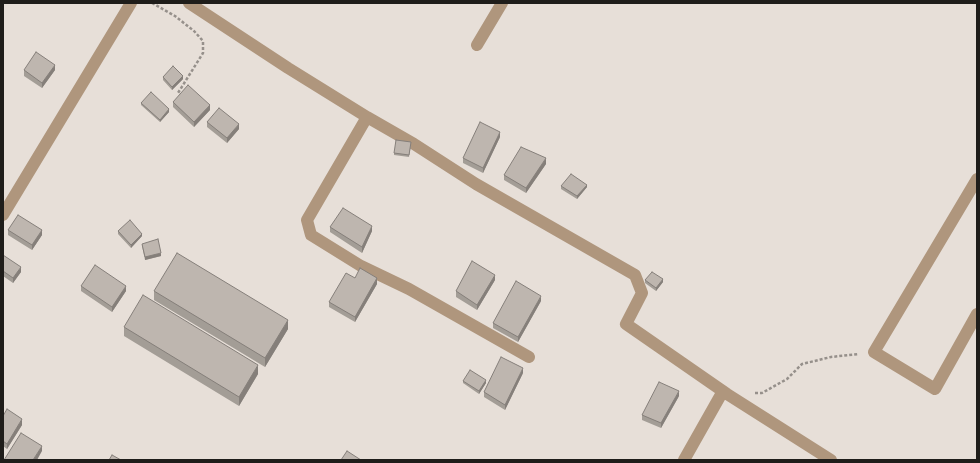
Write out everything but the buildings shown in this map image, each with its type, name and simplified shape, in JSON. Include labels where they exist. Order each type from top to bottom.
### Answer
[{"type":"street","points":[[3,216],[131,3]]},
{"type":"street","points":[[189,3],[288,68],[414,144],[476,184],[635,275],[642,293],[626,324],[723,391],[831,460]]},
{"type":"street","points":[[477,45],[502,3]]},
{"type":"street","points":[[367,117],[307,220],[311,235],[361,266],[409,289],[529,357]]},
{"type":"street","points":[[977,180],[874,352],[935,389],[977,314]]},
{"type":"street","points":[[684,460],[723,391]]},
{"type":"path","points":[[152,3],[175,16],[194,31],[203,41],[202,53],[178,93]]},
{"type":"path","points":[[755,393],[762,393],[787,379],[802,364],[831,357],[874,352]]}]
